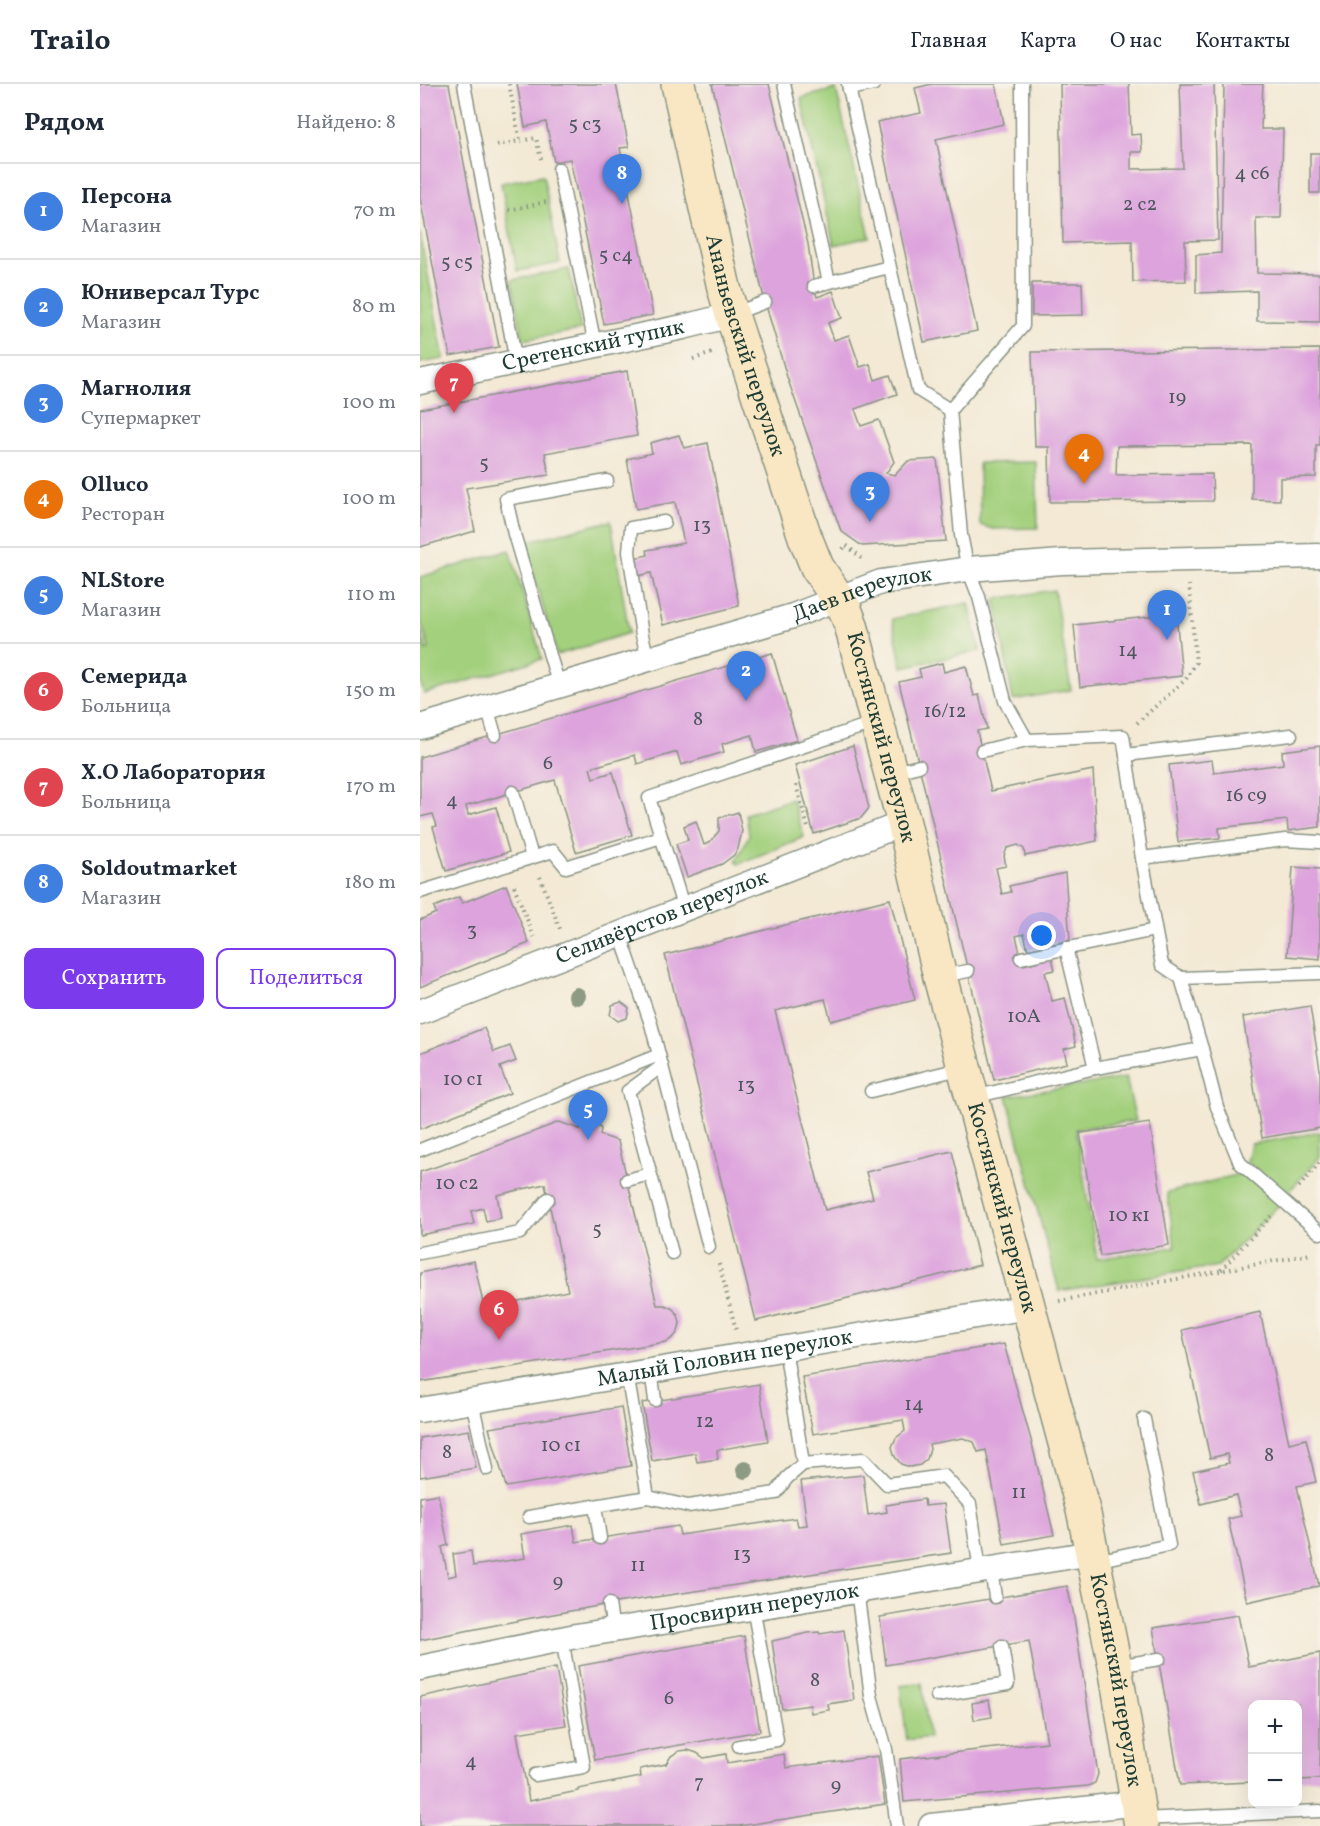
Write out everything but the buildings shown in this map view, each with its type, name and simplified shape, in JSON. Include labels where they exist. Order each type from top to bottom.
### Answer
[{"type":"street","name":"Ананьевский переулок","points":[[678,84],[732,315],[805,537],[817,567],[836,598]]},
{"type":"street","name":"Сретенский тупик","points":[[420,382],[732,315]]},
{"type":"street","name":"Даев переулок","points":[[420,728],[793,616],[881,582],[968,569],[1062,562],[1320,556]]},
{"type":"street","name":"Костянский переулок","points":[[836,598],[851,625],[877,722],[904,769],[904,823],[954,974],[968,1082],[1042,1305],[1115,1666],[1140,1816]]},
{"type":"street","name":"Селивёрстов переулок","points":[[420,1012],[904,823]]},
{"type":"street","name":"Малый Головин переулок","points":[[420,1410],[1042,1305]]},
{"type":"street","name":"Просвирин переулок","points":[[420,1668],[562,1638],[986,1570],[1094,1557]]},
{"type":"street","points":[[931,1826],[1140,1816]]},
{"type":"lane","points":[[464,84],[516,362]]},
{"type":"lane","points":[[784,84],[829,282]]},
{"type":"lane","points":[[874,84],[848,86],[889,267],[918,390],[950,410]]},
{"type":"lane","points":[[1022,84],[1023,326],[950,410],[962,535],[968,569],[979,597],[1005,701],[1027,740]]},
{"type":"lane","points":[[559,170],[595,345]]},
{"type":"lane","points":[[814,286],[889,267]]},
{"type":"lane","points":[[732,315],[765,302]]},
{"type":"lane","points":[[560,686],[514,534],[506,499],[607,481]]},
{"type":"lane","points":[[648,659],[629,552],[630,536],[632,528],[664,522]]},
{"type":"lane","points":[[487,707],[495,735]]},
{"type":"lane","points":[[684,909],[649,798],[877,722]]},
{"type":"lane","points":[[1126,755],[1291,735]]},
{"type":"lane","points":[[981,751],[1027,740],[1123,736],[1162,965],[1181,978],[1320,973]]},
{"type":"lane","points":[[513,792],[532,857]]},
{"type":"lane","points":[[420,890],[553,851],[566,867],[661,837]]},
{"type":"lane","points":[[1142,858],[1285,840],[1320,842]]},
{"type":"lane","points":[[1021,958],[1155,930]]},
{"type":"lane","points":[[620,934],[651,1024],[709,1247]]},
{"type":"lane","points":[[1066,948],[1095,1068]]},
{"type":"lane","points":[[1181,978],[1217,1107],[1240,1163],[1320,1233]]},
{"type":"lane","points":[[871,1091],[1095,1068],[1202,1049]]},
{"type":"lane","points":[[420,1150],[661,1060]]},
{"type":"lane","points":[[661,1060],[628,1091],[672,1252]]},
{"type":"lane","points":[[627,1180],[650,1174]]},
{"type":"lane","points":[[420,1253],[520,1233],[548,1199]]},
{"type":"lane","points":[[785,1348],[802,1464]]},
{"type":"lane","points":[[651,1370],[655,1400]]},
{"type":"lane","points":[[627,1374],[648,1497]]},
{"type":"lane","points":[[472,1401],[487,1468]]},
{"type":"lane","points":[[1094,1557],[1169,1545],[1144,1419]]},
{"type":"lane","points":[[529,1517],[648,1497],[688,1506],[776,1493],[787,1478],[802,1464],[862,1459],[887,1484],[944,1476],[970,1504],[995,1598]]},
{"type":"lane","points":[[595,1506],[600,1538]]},
{"type":"lane","points":[[857,1590],[871,1696],[886,1749],[897,1826]]},
{"type":"lane","points":[[609,1604],[613,1630]]},
{"type":"lane","points":[[739,1746],[777,1740],[753,1607]]},
{"type":"lane","points":[[536,1775],[584,1767],[562,1638]]},
{"type":"lane","points":[[937,1696],[1008,1684],[1002,1646]]},
{"type":"lane","points":[[1115,1666],[1159,1659]]},
{"type":"lane","points":[[1140,1816],[1320,1811]]},
{"type":"path","points":[[509,84],[520,141]]},
{"type":"path","points":[[476,149],[536,138],[541,161],[559,170]]},
{"type":"path","points":[[488,214],[565,199]]},
{"type":"path","points":[[693,359],[720,351]]},
{"type":"path","points":[[1123,736],[1186,679],[1196,663],[1188,584]]},
{"type":"path","points":[[796,785],[810,836]]},
{"type":"path","points":[[532,857],[562,935]]},
{"type":"path","points":[[506,865],[537,945]]},
{"type":"path","points":[[1042,1305],[1320,1252]]},
{"type":"path","points":[[718,1261],[737,1336]]},
{"type":"green space","points":[[836,89],[870,237],[834,245],[801,98]]},
{"type":"green space","points":[[543,175],[560,263],[517,271],[501,183]]},
{"type":"green space","points":[[420,233],[444,359],[420,363]]},
{"type":"green space","points":[[569,269],[581,330],[523,340],[512,280]]},
{"type":"green space","points":[[1036,462],[1038,528],[993,529],[980,525],[979,463]]},
{"type":"green space","points":[[611,521],[629,633],[557,655],[524,542]]},
{"type":"green space","points":[[510,550],[542,659],[424,694],[420,681],[420,629],[426,650],[429,649],[420,618],[420,577]]},
{"type":"green space","points":[[1054,590],[1071,690],[1013,700],[995,599]]},
{"type":"green space","points":[[969,603],[980,651],[902,667],[892,619]]},
{"type":"green space","points":[[792,799],[804,837],[738,864],[736,861],[749,835],[746,814]]},
{"type":"green space","points":[[1126,1078],[1136,1121],[1076,1129],[1097,1259],[1175,1247],[1167,1193],[1243,1173],[1281,1203],[1218,1266],[1059,1291],[1007,1096]]},
{"type":"green space","points":[[1320,1132],[1320,1157],[1285,1196],[1247,1162],[1251,1144]]},
{"type":"green space","points":[[922,1683],[929,1737],[907,1740],[900,1686]]},
{"type":"place","name":"Soldoutmarket","points":[[622,204]]},
{"type":"place","name":"X.O Лаборатория","points":[[454,413]]},
{"type":"place","name":"Olluco","points":[[1084,484]]},
{"type":"place","name":"Магнолия","points":[[870,522]]},
{"type":"place","name":"Персона","points":[[1167,640]]},
{"type":"place","name":"Юниверсал Турс","points":[[746,701]]},
{"type":"place","name":"NLStore","points":[[588,1140]]},
{"type":"place","name":"Семерида","points":[[499,1340]]}]
